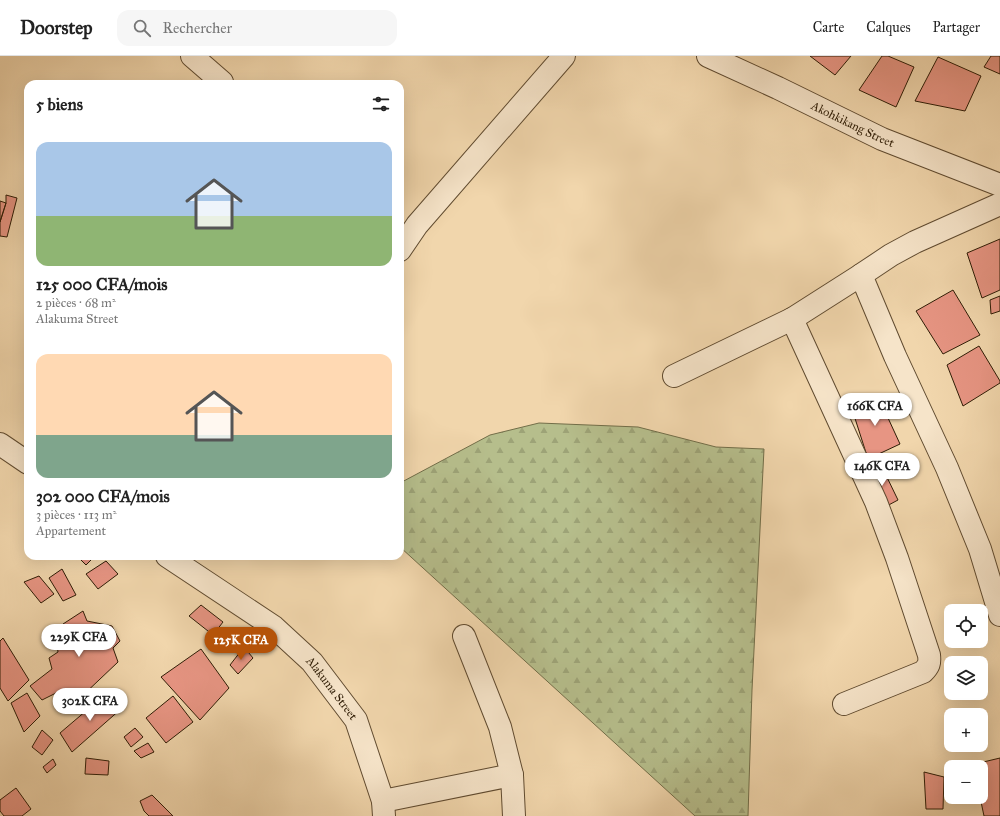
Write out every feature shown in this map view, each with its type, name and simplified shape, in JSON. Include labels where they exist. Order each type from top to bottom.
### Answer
[{"type":"street","points":[[192,56],[220,80]]},
{"type":"street","points":[[404,244],[417,225],[564,56]]},
{"type":"street","name":"Akohkikang Street","points":[[708,56],[882,138],[1000,185]]},
{"type":"street","points":[[674,376],[792,319],[891,254],[1000,204]]},
{"type":"street","points":[[861,275],[895,356],[947,468],[980,549],[1000,614]]},
{"type":"street","points":[[792,319],[876,502],[898,558],[929,655],[930,663],[923,672],[844,704]]},
{"type":"street","points":[[0,444],[24,460]]},
{"type":"street","name":"Alakuma Street","points":[[173,560],[274,627],[312,662],[356,720],[383,809]]},
{"type":"street","points":[[464,636],[500,727],[512,775],[514,816]]},
{"type":"street","points":[[383,809],[512,775]]},
{"type":"green space","points":[[539,423],[638,427],[716,447],[764,449],[752,690],[748,816],[695,816],[404,551],[404,481],[490,435]]},
{"type":"building","points":[[810,56],[851,56],[835,75]]},
{"type":"building","points":[[882,56],[888,56],[914,67],[896,107],[859,90]]},
{"type":"building","points":[[991,56],[1000,56],[1000,74],[984,67]]},
{"type":"building","points":[[938,57],[981,76],[965,111],[915,101]]},
{"type":"building","points":[[6,195],[17,198],[7,237],[0,236],[0,222],[6,203]]},
{"type":"building","points":[[0,201],[6,203],[0,222]]},
{"type":"building","points":[[1000,239],[1000,290],[982,298],[967,253]]},
{"type":"building","points":[[953,290],[980,335],[943,354],[916,311]]},
{"type":"building","points":[[1000,296],[1000,311],[991,314],[990,300]]},
{"type":"building","points":[[979,346],[1000,383],[963,406],[947,365]]},
{"type":"building","points":[[877,394],[900,444],[868,459],[852,409]]},
{"type":"building","points":[[882,467],[898,500],[883,508],[866,472]]},
{"type":"building","points":[[81,560],[91,560],[86,565]]},
{"type":"building","points":[[106,561],[118,574],[98,589],[86,574]]},
{"type":"building","points":[[62,569],[76,595],[63,601],[49,578]]},
{"type":"building","points":[[39,576],[54,594],[41,603],[24,582]]},
{"type":"building","points":[[201,605],[223,622],[213,635],[189,616]]},
{"type":"building","points":[[83,611],[87,621],[112,626],[120,641],[113,648],[118,662],[80,698],[60,691],[42,700],[30,686],[52,669],[49,658],[58,652],[57,645],[47,638],[61,630],[63,624]]},
{"type":"building","points":[[3,638],[29,680],[8,701],[0,688],[0,641]]},
{"type":"building","points":[[244,647],[253,658],[238,674],[230,665]]},
{"type":"building","points":[[201,649],[229,688],[200,720],[161,677]]},
{"type":"building","points":[[27,693],[40,716],[24,732],[11,703]]},
{"type":"building","points":[[107,693],[122,708],[72,752],[60,733]]},
{"type":"building","points":[[173,696],[193,722],[166,743],[146,718]]},
{"type":"building","points":[[135,728],[143,737],[131,747],[124,737]]},
{"type":"building","points":[[42,730],[53,740],[42,755],[32,747]]},
{"type":"building","points":[[148,743],[154,752],[141,758],[134,751]]},
{"type":"building","points":[[86,758],[109,761],[108,775],[85,774]]},
{"type":"building","points":[[1000,758],[1000,816],[984,816],[981,804],[988,804],[988,761]]},
{"type":"building","points":[[53,759],[56,765],[47,773],[43,767]]},
{"type":"building","points":[[924,772],[944,777],[943,809],[926,809]]},
{"type":"building","points":[[16,788],[31,809],[22,816],[4,816],[0,811],[0,800]]},
{"type":"building","points":[[152,795],[173,816],[149,816],[144,811],[140,801]]}]
